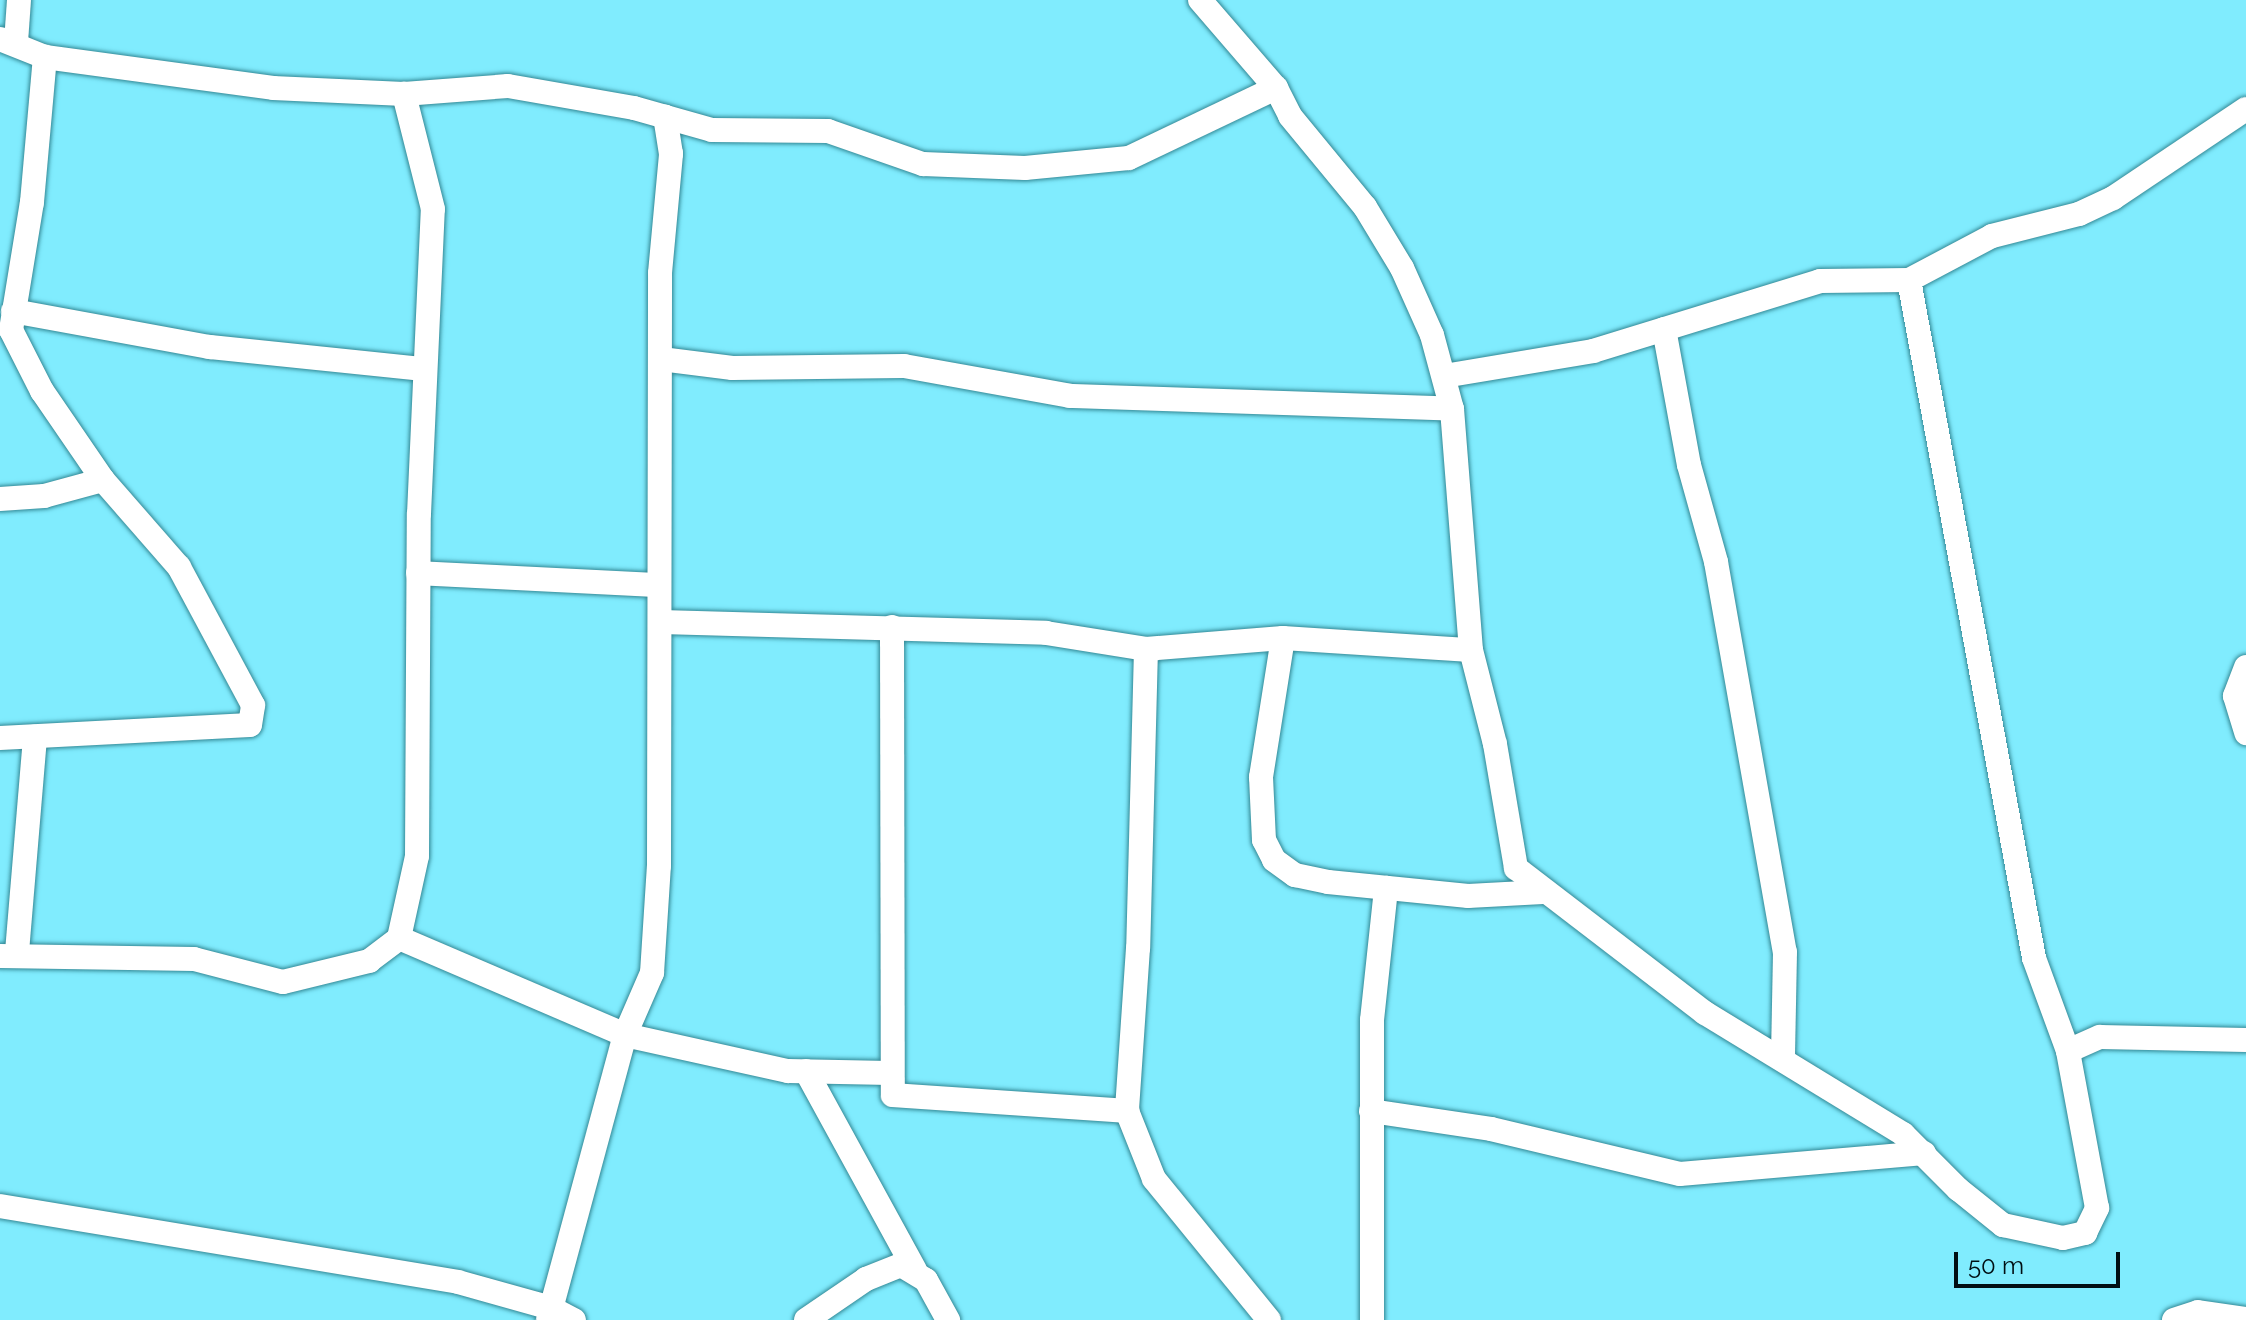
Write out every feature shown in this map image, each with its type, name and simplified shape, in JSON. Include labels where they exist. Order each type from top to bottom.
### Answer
[{"type":"street","points":[[19,0],[8,40],[45,57],[273,88],[404,94],[508,86],[665,116],[712,130],[828,131],[923,164],[1025,168],[1129,158],[1276,88]]},
{"type":"street","points":[[1200,0],[1276,88],[1290,116],[1327,156],[1402,268],[1432,335],[1452,409],[1471,650],[1495,744],[1512,858],[1527,880],[1705,1013],[1875,1115],[1924,1153],[2003,1225],[2063,1238],[2085,1233],[2097,1208],[2068,1051],[2034,958],[1909,280]]},
{"type":"street","points":[[0,738],[250,725],[253,705],[179,567],[103,480],[42,391],[8,323],[32,202],[45,57]]},
{"type":"street","points":[[35,737],[9,954],[76,959],[194,959],[283,982],[369,961],[399,938],[417,856],[418,573],[424,369],[433,209],[404,94]]},
{"type":"street","points":[[1444,376],[1581,354],[1820,281],[1909,280],[1992,236],[2079,214],[2113,198],[2246,109]]},
{"type":"street","points":[[549,1314],[625,1035],[652,973],[659,866],[660,273],[671,154],[665,116]]},
{"type":"street","points":[[8,323],[424,369]]},
{"type":"street","points":[[1664,329],[1689,465],[1716,562],[1785,952],[1783,1060]]},
{"type":"street","points":[[661,359],[732,368],[904,366],[1070,396],[1452,409]]},
{"type":"street","points":[[0,499],[44,496],[103,480]]},
{"type":"street","points":[[418,573],[659,585]]},
{"type":"street","points":[[661,622],[1046,633],[1146,649],[1283,638],[1471,650]]},
{"type":"street","points":[[892,627],[891,1092],[898,1099],[1127,1111]]},
{"type":"street","points":[[1283,638],[1261,777],[1264,840],[1274,860],[1295,875],[1386,888],[1468,896],[1543,892]]},
{"type":"street","points":[[1146,649],[1138,948],[1127,1111],[1154,1179],[1269,1320]]},
{"type":"street","points":[[2246,667],[2235,696],[2246,733]]},
{"type":"street","points":[[1372,1320],[1372,1020],[1386,888]]},
{"type":"street","points":[[399,938],[625,1035],[806,1071],[890,1073]]},
{"type":"street","points":[[2068,1051],[2100,1037],[2246,1040]]},
{"type":"street","points":[[806,1071],[915,1270],[948,1320]]},
{"type":"street","points":[[1371,1111],[1491,1129],[1680,1174],[1924,1153]]},
{"type":"street","points":[[0,1206],[458,1282],[574,1320]]},
{"type":"street","points":[[806,1320],[886,1269],[901,1265],[915,1270]]},
{"type":"street","points":[[2174,1320],[2198,1312],[2246,1319]]}]
